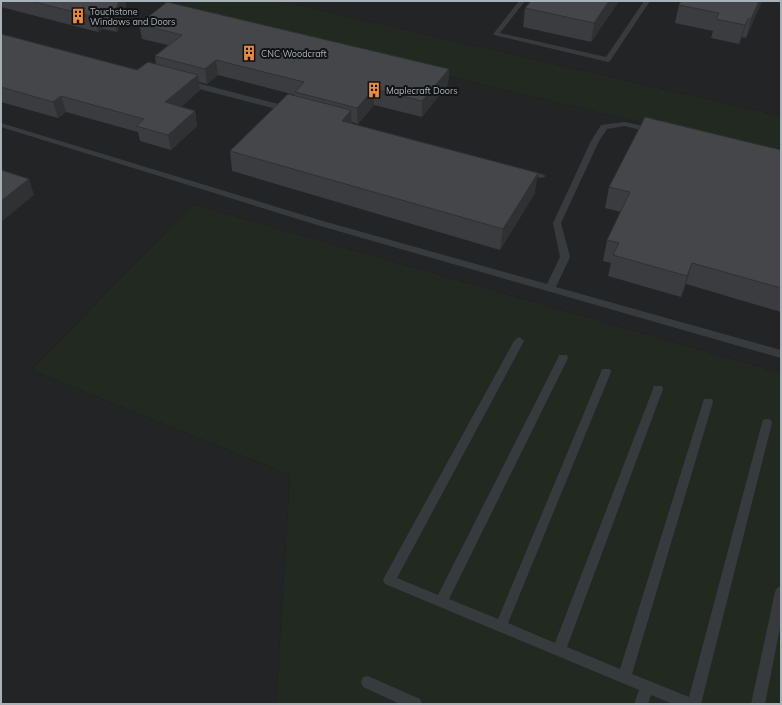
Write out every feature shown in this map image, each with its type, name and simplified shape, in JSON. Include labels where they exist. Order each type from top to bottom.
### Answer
[{"type":"lane","points":[[522,1],[496,34],[608,60],[647,1]]},
{"type":"lane","points":[[179,81],[294,111]]},
{"type":"lane","points":[[550,289],[565,257],[556,223],[595,141],[604,127],[626,124],[664,133]]},
{"type":"lane","points":[[1,125],[320,223],[781,354]]},
{"type":"lane","points":[[518,170],[542,176]]},
{"type":"lane","points":[[519,341],[389,580],[689,704]]},
{"type":"lane","points":[[441,602],[563,358]]},
{"type":"lane","points":[[501,626],[606,372]]},
{"type":"lane","points":[[559,650],[658,389]]},
{"type":"lane","points":[[624,676],[708,402]]},
{"type":"lane","points":[[694,704],[767,423]]},
{"type":"lane","points":[[758,704],[781,592]]},
{"type":"lane","points":[[368,682],[415,704]]},
{"type":"lane","points":[[641,704],[647,686]]},
{"type":"shaded area","points":[[1,1],[185,1],[182,11],[781,157],[781,373],[193,204],[31,370],[290,475],[276,704],[1,704]]},
{"type":"shaded area","points":[[185,1],[280,1],[781,116],[781,157],[182,11]]},
{"type":"shaded area","points":[[280,1],[781,1],[781,116]]},
{"type":"shaded area","points":[[193,204],[781,373],[781,704],[276,704],[290,475],[31,370]]},
{"type":"building","points":[[30,1],[119,1],[113,17],[100,14],[95,17]]},
{"type":"building","points":[[531,1],[609,1],[594,23],[525,8]]},
{"type":"building","points":[[681,1],[759,1],[751,19],[748,19],[745,25],[716,19],[719,13],[679,5]]},
{"type":"building","points":[[167,2],[449,69],[422,101],[374,89],[357,108],[295,92],[304,82],[216,60],[205,69],[155,56],[182,35],[139,24]]},
{"type":"building","points":[[1,34],[137,70],[148,62],[198,75],[165,102],[195,111],[168,135],[136,126],[144,119],[61,96],[53,102],[1,87]]},
{"type":"building","points":[[288,94],[351,110],[342,121],[538,173],[503,229],[230,151]]},
{"type":"building","points":[[645,117],[781,150],[781,288],[692,263],[687,276],[613,255],[619,243],[607,240],[630,192],[609,187]]},
{"type":"building","points":[[1,170],[29,179],[1,201]]},
{"type":"place","name":"Touchstone Windows and Doors","points":[[78,16]]},
{"type":"place","name":"CNC Woodcraft","points":[[249,53]]},
{"type":"place","name":"Maplecraft Doors","points":[[374,90]]}]
